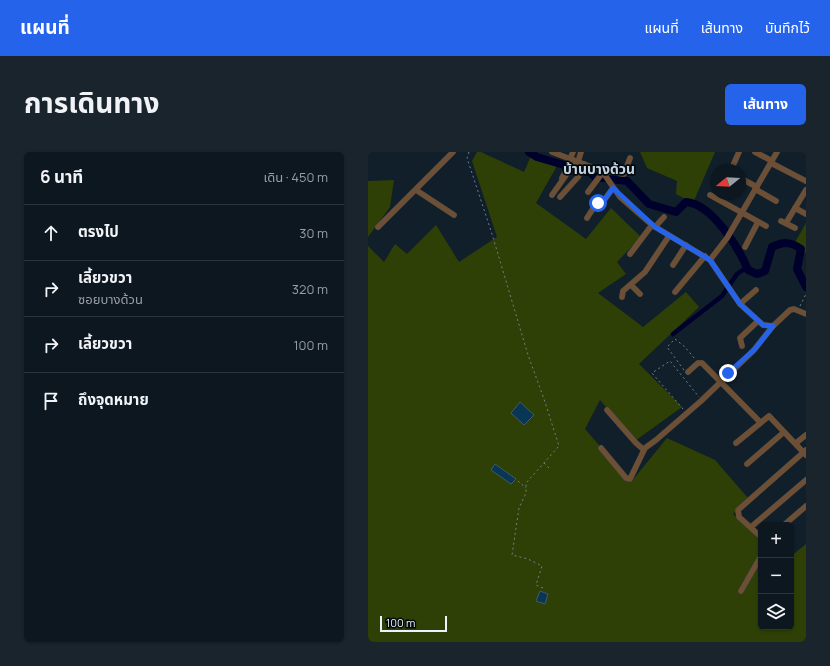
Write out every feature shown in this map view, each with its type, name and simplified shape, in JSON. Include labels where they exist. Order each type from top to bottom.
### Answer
[{"type":"street","points":[[378,227],[453,152]]},
{"type":"street","points":[[552,152],[601,175],[654,226],[705,256],[710,260],[724,280],[730,292],[740,304],[758,321],[767,327],[773,326]]},
{"type":"street","points":[[552,195],[575,164],[573,152]]},
{"type":"street","points":[[560,197],[581,152]]},
{"type":"street","points":[[733,164],[738,152]]},
{"type":"street","points":[[754,152],[806,181]]},
{"type":"street","points":[[710,260],[732,231],[777,152]]},
{"type":"street","points":[[601,175],[624,174],[630,158]]},
{"type":"street","points":[[562,178],[575,164]]},
{"type":"street","points":[[588,192],[601,175]]},
{"type":"street","points":[[746,182],[776,201]]},
{"type":"street","points":[[587,218],[596,204],[605,199],[612,187]]},
{"type":"street","points":[[416,190],[454,215]]},
{"type":"street","points":[[795,228],[783,222],[795,208],[806,190]]},
{"type":"street","points":[[719,200],[766,226]]},
{"type":"street","points":[[795,208],[806,214]]},
{"type":"street","points":[[630,254],[654,226],[664,217]]},
{"type":"street","points":[[745,247],[758,222]]},
{"type":"street","points":[[622,297],[623,291],[645,272],[670,236]]},
{"type":"street","points":[[672,265],[686,245]]},
{"type":"street","points":[[675,292],[705,256]]},
{"type":"street","points":[[631,285],[640,294]]},
{"type":"street","points":[[740,304],[756,290]]},
{"type":"street","points":[[601,448],[628,479],[632,475],[644,450],[721,382],[754,350],[787,311],[798,310],[806,314]]},
{"type":"street","points":[[742,346],[740,338],[758,321]]},
{"type":"street","points":[[688,372],[698,363],[702,363],[760,422]]},
{"type":"street","points":[[607,410],[640,448],[644,450]]},
{"type":"street","points":[[736,443],[769,416],[802,449]]},
{"type":"street","points":[[747,464],[784,432]]},
{"type":"street","points":[[758,534],[739,517],[738,510],[802,449],[806,435]]},
{"type":"street","points":[[751,527],[806,480]]},
{"type":"street","points":[[787,522],[806,506]]},
{"type":"street","points":[[741,591],[760,558]]},
{"type":"path","points":[[469,152],[467,158],[492,234],[528,355],[559,446],[526,483],[526,493],[519,508],[512,555],[528,558],[542,566],[536,585],[545,589]]},
{"type":"path","points":[[798,310],[806,294]]},
{"type":"path","points":[[688,372],[686,373],[671,354],[667,347],[669,343],[675,340],[679,341],[698,363]]},
{"type":"path","points":[[684,409],[652,373],[670,361],[700,399],[694,401]]},
{"type":"path","points":[[544,463],[550,469]]},
{"type":"path","points":[[518,481],[526,488]]},
{"type":"green space","points":[[477,152],[481,152],[524,172],[531,156],[558,164],[536,203],[586,239],[611,208],[641,237],[617,262],[626,274],[598,293],[643,327],[686,292],[699,307],[639,364],[682,407],[635,441],[600,400],[585,429],[631,482],[667,438],[715,460],[748,498],[733,514],[758,538],[758,630],[794,630],[794,554],[806,544],[806,642],[368,642],[368,246],[384,262],[395,244],[407,254],[436,225],[459,262],[497,237],[472,161]]},
{"type":"green space","points":[[640,152],[715,152],[693,203],[676,194],[677,181],[647,168]]},
{"type":"green space","points":[[394,180],[390,207],[368,237],[368,181]]},
{"type":"green space","points":[[806,223],[806,253],[794,244]]},
{"type":"building","points":[[520,402],[534,415],[524,425],[511,413]]},
{"type":"building","points":[[495,464],[516,479],[511,484],[491,470]]},
{"type":"building","points":[[540,591],[548,594],[545,604],[536,601]]},
{"type":"waterway","points":[[529,152],[537,157],[591,173],[595,177],[627,181],[649,204],[676,212],[686,202],[696,205],[705,210],[723,228],[738,250],[748,270],[757,274],[765,271],[772,247],[783,243],[793,245],[801,249],[797,269],[806,287]]},
{"type":"waterway","points":[[673,334],[722,296],[737,274],[747,267]]},
{"type":"district","name":"บ้านบางด้วน","points":[[599,168]]},
{"type":"route","points":[[598,203],[605,199],[613,188],[620,197],[663,233],[680,241],[714,263],[730,292],[745,310],[763,325],[767,327],[773,326],[754,350],[728,373]]}]
